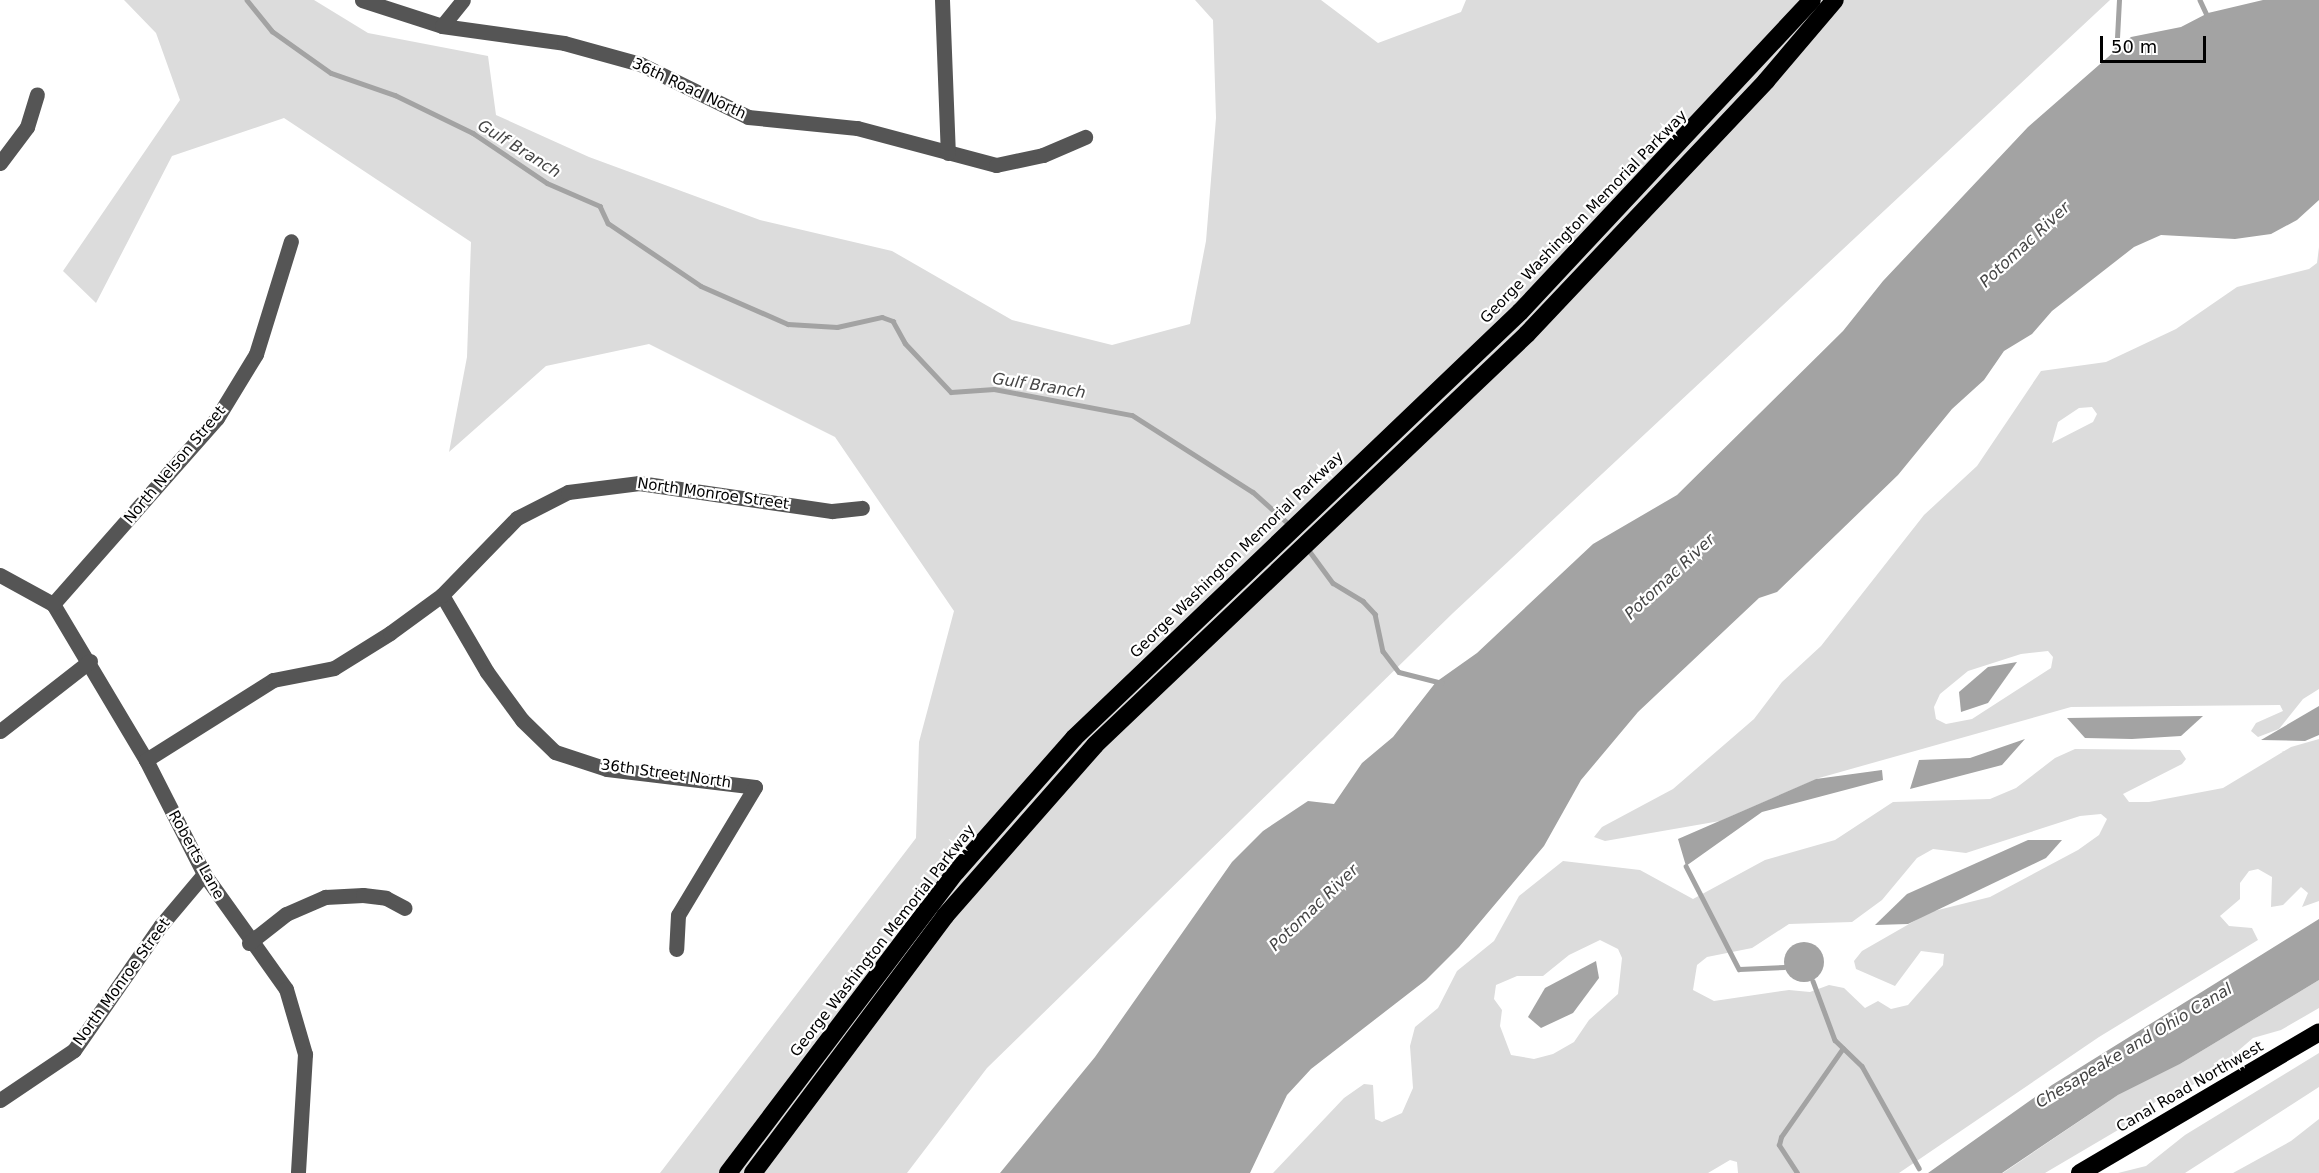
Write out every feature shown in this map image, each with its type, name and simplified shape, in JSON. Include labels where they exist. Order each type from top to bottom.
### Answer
[{"type":"highway","name":"George Washington Memorial Parkway","points":[[728,1173],[957,872],[1074,738],[1193,620],[1560,271],[1812,0]]},
{"type":"highway","points":[[753,1173],[945,916],[1095,745],[1204,636],[1527,334],[1766,81],[1835,0]]},
{"type":"highway","name":"Canal Road Northwest","points":[[2080,1173],[2319,1032]]},
{"type":"street","name":"36th Road North","points":[[362,0],[442,26],[564,43],[640,64],[748,117],[857,128],[996,165],[1042,155],[1085,137]]},
{"type":"street","points":[[442,26],[463,0]]},
{"type":"street","points":[[942,0],[948,153]]},
{"type":"street","points":[[0,162],[27,127],[38,94]]},
{"type":"street","name":"North Nelson Street","points":[[53,604],[217,418],[256,354],[291,241]]},
{"type":"street","name":"North Monroe Street","points":[[146,760],[273,680],[334,669],[442,595],[517,518],[568,492],[610,483],[639,483],[832,511],[862,508]]},
{"type":"street","name":"Roberts Lane","points":[[0,575],[53,604],[90,661],[146,760],[204,874],[249,943],[286,989],[298,1017],[306,1084],[298,1173]]},
{"type":"street","name":"36th Street North","points":[[442,595],[494,682],[522,720],[555,752],[607,769],[755,787],[678,915],[676,949]]},
{"type":"street","points":[[0,731],[90,661]]},
{"type":"street","name":"North Monroe Street","points":[[0,1100],[74,1050],[161,925],[204,874]]},
{"type":"street","points":[[249,943],[286,914],[325,897],[363,895],[386,898],[405,908]]},
{"type":"shaded area","points":[[124,0],[314,0],[368,33],[488,56],[496,115],[589,157],[760,220],[892,251],[1012,320],[1112,345],[1190,324],[1206,241],[1216,118],[1213,20],[1195,0],[1321,0],[1378,43],[1461,12],[1466,0],[2110,0],[1453,613],[987,1068],[907,1173],[660,1173],[916,838],[919,742],[954,611],[835,437],[649,344],[546,366],[449,452],[467,357],[471,242],[284,118],[172,156],[96,303],[63,271],[180,100],[156,33]]},
{"type":"shaded area","points":[[2319,247],[2319,689],[2303,699],[2279,729],[2258,737],[2251,731],[2256,723],[2283,711],[2280,705],[2071,707],[1819,778],[1720,821],[1605,841],[1594,837],[1602,827],[1673,789],[1754,719],[1782,682],[1821,646],[1924,515],[1977,466],[2041,371],[2106,362],[2176,329],[2237,287],[2309,269],[2317,263]],"holes":[[[2092,407],[2097,414],[2093,422],[2052,443],[2058,422],[2079,408]],[[2048,651],[2053,657],[2051,668],[1972,719],[1946,724],[1936,719],[1934,707],[1940,694],[1968,671],[2021,654]]]},
{"type":"shaded area","points":[[2319,739],[2319,901],[2302,907],[2308,893],[2301,887],[2283,905],[2271,907],[2272,877],[2258,869],[2249,871],[2240,883],[2240,899],[2220,916],[2229,926],[2252,928],[2258,940],[2099,1037],[1899,1173],[1738,1173],[1737,1162],[1730,1160],[1708,1173],[1273,1173],[1344,1098],[1364,1084],[1373,1085],[1375,1119],[1382,1122],[1402,1113],[1413,1088],[1410,1046],[1415,1027],[1438,1008],[1457,971],[1494,941],[1519,896],[1563,861],[1640,870],[1693,899],[1765,860],[1835,840],[1893,802],[1990,799],[2016,788],[2055,758],[2075,749],[2180,750],[2186,759],[2182,764],[2123,794],[2129,802],[2149,802],[2223,788],[2291,747]],"holes":[[[2101,814],[2107,819],[2099,835],[2078,850],[1990,897],[1930,912],[1862,951],[1854,961],[1856,969],[1895,986],[1921,951],[1944,954],[1943,965],[1908,1005],[1891,1009],[1878,1001],[1865,1008],[1844,988],[1829,985],[1810,992],[1789,990],[1714,1001],[1693,990],[1697,965],[1707,957],[1752,948],[1789,924],[1852,922],[1882,900],[1917,858],[1933,849],[1966,853],[2080,816]],[[1600,940],[1618,949],[1622,958],[1618,994],[1589,1020],[1574,1042],[1553,1054],[1534,1059],[1511,1055],[1500,1026],[1502,1010],[1494,999],[1496,985],[1517,976],[1543,976],[1569,955]]]},
{"type":"shaded area","points":[[2319,980],[2319,1008],[2281,1030],[2253,1038],[2203,1081],[2162,1096],[2135,1120],[2045,1173],[2003,1173],[2118,1095],[2180,1064]]},
{"type":"shaded area","points":[[2319,1053],[2319,1087],[2185,1173],[2118,1173],[2146,1166],[2185,1135]]},
{"type":"shaded area","points":[[2319,1119],[2319,1173],[2233,1173],[2291,1141]]},
{"type":"water","name":"Potomac River","points":[[2263,0],[2319,0],[2319,200],[2297,220],[2271,234],[2235,239],[2161,235],[2134,247],[2052,311],[2032,334],[2004,351],[1984,380],[1952,409],[1898,475],[1777,592],[1759,598],[1638,712],[1581,780],[1544,846],[1459,947],[1426,980],[1311,1069],[1287,1095],[1250,1173],[1000,1173],[1095,1057],[1232,862],[1263,831],[1308,801],[1334,804],[1362,763],[1393,737],[1436,682],[1477,653],[1593,544],[1677,495],[1843,331],[1883,281],[2028,127],[2131,37],[2181,27],[2208,13]]},
{"type":"water","points":[[2017,662],[1988,703],[1961,712],[1959,692],[1988,667]]},
{"type":"water","points":[[2319,706],[2319,735],[2305,741],[2261,740]]},
{"type":"water","points":[[2203,716],[2181,736],[2132,739],[2085,738],[2067,718]]},
{"type":"water","points":[[2025,739],[2002,765],[1910,789],[1919,760],[1970,758]]},
{"type":"water","points":[[1882,770],[1883,780],[1762,812],[1686,866],[1678,839],[1816,779]]},
{"type":"water","points":[[2028,840],[2062,840],[2046,858],[1908,924],[1875,925],[1907,894]]},
{"type":"water","name":"Chesapeake and Ohio Canal","points":[[2319,919],[2319,980],[2180,1064],[2118,1095],[2002,1173],[1928,1173],[2052,1085]]},
{"type":"water","points":[[1804,942],[1818,948],[1824,962],[1818,976],[1804,982],[1790,976],[1784,962],[1790,948]]},
{"type":"water","points":[[1596,961],[1599,978],[1573,1013],[1541,1028],[1528,1017],[1545,988]]},
{"type":"waterway","name":"Gulf Branch","points":[[247,0],[272,31],[331,73],[395,95],[473,133],[547,183],[600,206],[608,223],[701,286],[788,324],[837,327],[882,317],[893,321],[905,343],[951,392],[994,389],[1132,415],[1253,492],[1290,525]]},
{"type":"waterway","points":[[2116,57],[2119,0]]},
{"type":"waterway","points":[[2200,0],[2209,19]]},
{"type":"waterway","name":"Gulf Branch","points":[[1308,549],[1333,583],[1363,601],[1375,614],[1383,651],[1399,672],[1442,683]]},
{"type":"waterway","points":[[1686,866],[1739,969],[1784,967]]},
{"type":"waterway","points":[[1813,981],[1835,1040],[1862,1066],[1919,1168]]},
{"type":"waterway","points":[[1797,1173],[1779,1145],[1781,1137],[1843,1048]]}]
